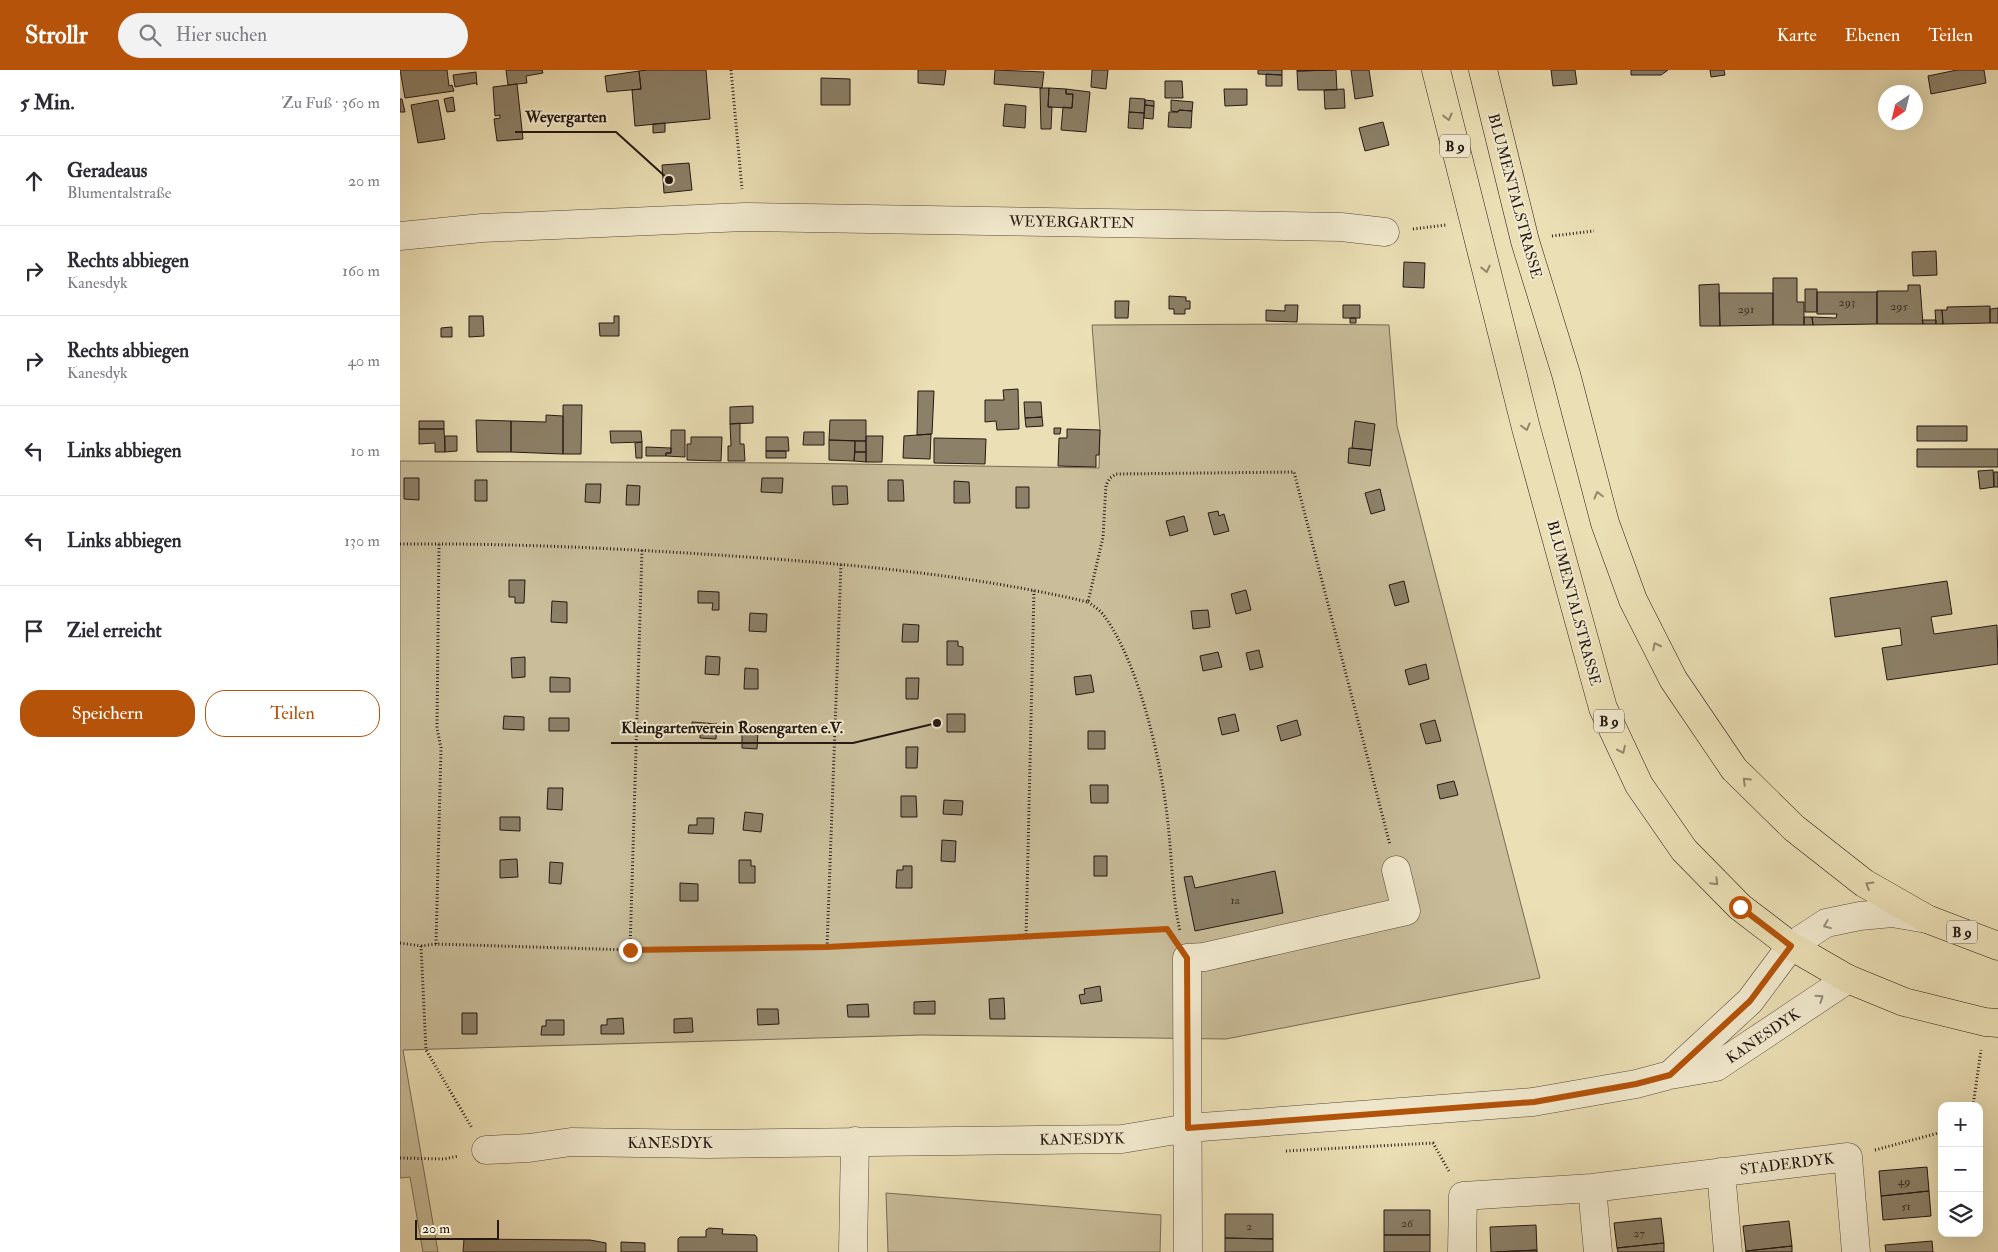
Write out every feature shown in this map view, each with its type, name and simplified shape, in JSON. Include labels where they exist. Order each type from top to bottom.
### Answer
[{"type":"main road","name":"BLUMENTALSTRASSE","points":[[1436,70],[1526,428],[1603,708],[1639,786],[1684,850],[1740,907],[1791,946],[1848,979],[1904,1002],[1985,1022],[1990,1033]]},
{"type":"main road","name":"BLUMENTALSTRASSE","points":[[1483,70],[1525,242],[1566,374],[1605,524],[1633,600],[1673,679],[1734,770],[1794,828],[1864,883],[1926,919],[1998,946]]},
{"type":"street","name":"WEYERGARTEN","points":[[400,236],[482,228],[682,218],[744,217],[1341,227],[1385,232]]},
{"type":"street","points":[[1188,1252],[1187,958],[1204,957],[1406,911],[1396,870]]},
{"type":"street","name":"KANESDYK","points":[[1670,1075],[1750,1001],[1791,946],[1826,923],[1860,916],[1892,913],[1926,919]]},
{"type":"street","name":"KANESDYK","points":[[486,1150],[530,1148],[571,1142],[707,1144],[1122,1139],[1188,1128],[1534,1102],[1636,1084],[1670,1075],[1716,1068],[1848,979]]},
{"type":"street","points":[[853,1252],[855,1142]]},
{"type":"street","name":"STADERDYK","points":[[1463,1196],[1592,1188],[1848,1157],[1856,1252]]},
{"type":"street","name":"STADERDYK","points":[[1721,1172],[1728,1252]]},
{"type":"street","points":[[1592,1188],[1598,1252]]},
{"type":"street","points":[[1462,1252],[1463,1196]]},
{"type":"path","points":[[731,70],[744,217]]},
{"type":"path","points":[[1385,232],[1475,222]]},
{"type":"path","points":[[1088,602],[1102,537],[1106,485],[1110,478],[1116,474],[1294,472],[1396,870]]},
{"type":"path","points":[[400,544],[642,550],[841,564],[1034,589],[1088,602],[1105,615],[1109,622],[1128,660],[1143,704],[1158,760],[1168,822],[1176,915],[1187,958]]},
{"type":"path","points":[[436,944],[441,748],[437,728],[439,544]]},
{"type":"path","points":[[630,950],[642,550]]},
{"type":"path","points":[[827,947],[841,564]]},
{"type":"path","points":[[1026,938],[1034,589]]},
{"type":"path","points":[[400,943],[421,946],[436,944],[630,950],[827,947],[1026,938],[1167,929],[1187,958]]},
{"type":"path","points":[[400,1158],[444,1159],[486,1150],[426,1050],[421,946]]},
{"type":"path","points":[[1974,1102],[1990,1033]]},
{"type":"path","points":[[1848,1157],[1938,1133]]},
{"type":"path","points":[[1276,1152],[1433,1143],[1463,1196]]},
{"type":"shaded area","points":[[1092,325],[1389,325],[1397,426],[1540,978],[1226,1039],[922,1035],[403,1050],[438,1252],[423,1252],[410,1177],[400,1178],[400,461],[790,463],[1099,468],[1100,430]]},
{"type":"shaded area","points":[[886,1193],[1161,1215],[1160,1252],[888,1252]]},
{"type":"building","points":[[400,70],[447,70],[449,86],[452,85],[454,91],[405,98]]},
{"type":"building","points":[[506,70],[542,70],[543,73],[526,76],[527,83],[508,85]]},
{"type":"building","points":[[706,70],[710,119],[635,126],[632,90],[641,89],[639,71]]},
{"type":"building","points":[[918,70],[946,70],[944,85],[918,83]]},
{"type":"building","points":[[995,70],[1044,72],[1042,88],[994,84]]},
{"type":"building","points":[[1092,70],[1108,70],[1106,89],[1091,87]]},
{"type":"building","points":[[1258,70],[1282,70],[1282,75],[1258,74]]},
{"type":"building","points":[[1297,70],[1334,70],[1297,71]]},
{"type":"building","points":[[1336,70],[1337,90],[1298,90],[1297,71]]},
{"type":"building","points":[[1351,70],[1369,70],[1373,96],[1355,99]]},
{"type":"building","points":[[1551,70],[1575,70],[1577,84],[1553,86]]},
{"type":"building","points":[[1631,70],[1668,70],[1661,75],[1631,75]]},
{"type":"building","points":[[1710,70],[1724,70],[1725,75],[1711,77]]},
{"type":"building","points":[[1957,70],[1984,70],[1986,83],[1931,94],[1928,76]]},
{"type":"building","points":[[639,71],[641,89],[607,92],[605,76]]},
{"type":"building","points":[[476,72],[477,85],[476,83],[455,87],[453,75]]},
{"type":"building","points":[[1266,74],[1282,75],[1282,86],[1266,86]]},
{"type":"building","points":[[821,78],[850,79],[850,105],[821,105]]},
{"type":"building","points":[[1165,81],[1182,81],[1183,98],[1165,98]]},
{"type":"building","points":[[517,84],[523,139],[497,141],[494,119],[500,118],[500,115],[495,116],[493,87]]},
{"type":"building","points":[[1040,88],[1049,88],[1048,107],[1052,107],[1051,129],[1041,129]]},
{"type":"building","points":[[1049,88],[1066,89],[1066,94],[1073,94],[1072,108],[1048,107]]},
{"type":"building","points":[[1066,89],[1090,92],[1086,132],[1061,130],[1063,107],[1072,108],[1073,94],[1066,94]]},
{"type":"building","points":[[1224,89],[1247,89],[1247,105],[1225,106]]},
{"type":"building","points":[[1344,89],[1345,108],[1325,109],[1324,90]]},
{"type":"building","points":[[453,97],[455,111],[447,112],[444,99]]},
{"type":"building","points":[[1130,98],[1145,99],[1144,113],[1129,112]]},
{"type":"building","points":[[400,99],[402,99],[405,112],[400,112]]},
{"type":"building","points":[[438,100],[445,139],[418,143],[411,105]]},
{"type":"building","points":[[1145,100],[1154,101],[1154,106],[1145,105]]},
{"type":"building","points":[[1171,100],[1193,102],[1192,111],[1171,111]]},
{"type":"building","points":[[1005,104],[1026,106],[1025,128],[1003,126]]},
{"type":"building","points":[[1145,105],[1154,106],[1153,119],[1144,118]]},
{"type":"building","points":[[1179,110],[1192,111],[1191,128],[1168,127],[1169,112],[1178,112]]},
{"type":"building","points":[[1129,112],[1144,113],[1143,129],[1128,128]]},
{"type":"building","points":[[1383,122],[1389,145],[1365,151],[1359,128]]},
{"type":"building","points":[[665,123],[665,132],[653,133],[653,124]]},
{"type":"building","points":[[689,163],[692,190],[664,193],[662,165]]},
{"type":"building","points":[[1936,251],[1937,275],[1913,276],[1912,252]]},
{"type":"building","points":[[1404,262],[1425,263],[1424,288],[1403,287]]},
{"type":"building","points":[[1773,278],[1797,278],[1797,302],[1804,302],[1804,325],[1773,325]]},
{"type":"building","points":[[1719,284],[1720,326],[1700,326],[1699,285]]},
{"type":"building","points":[[1908,285],[1920,285],[1923,324],[1877,324],[1877,291],[1908,291]]},
{"type":"building","points":[[1805,289],[1817,289],[1817,312],[1805,312]]},
{"type":"building","points":[[1817,292],[1877,292],[1877,324],[1813,325],[1812,317],[1836,318],[1837,314],[1817,314]]},
{"type":"building","points":[[1719,293],[1773,293],[1773,325],[1720,326]]},
{"type":"building","points":[[1169,296],[1186,297],[1186,301],[1190,301],[1190,309],[1185,309],[1185,314],[1174,314],[1174,309],[1169,309]]},
{"type":"building","points":[[1115,301],[1129,301],[1128,318],[1115,318]]},
{"type":"building","points":[[1285,305],[1298,305],[1297,322],[1266,321],[1266,310],[1285,311]]},
{"type":"building","points":[[1343,305],[1360,305],[1360,318],[1343,318]]},
{"type":"building","points":[[1990,306],[1990,323],[1943,324],[1942,310],[1947,310],[1947,307]]},
{"type":"building","points":[[1998,308],[1998,323],[1990,323],[1990,309]]},
{"type":"building","points":[[1935,310],[1942,310],[1943,324],[1936,324]]},
{"type":"building","points":[[469,316],[483,316],[484,336],[469,337]]},
{"type":"building","points":[[614,316],[619,316],[619,336],[600,336],[599,323],[614,323]]},
{"type":"building","points":[[1804,317],[1812,317],[1813,325],[1804,325]]},
{"type":"building","points":[[1350,318],[1356,318],[1356,323],[1350,323]]},
{"type":"building","points":[[1922,320],[1936,320],[1936,324],[1923,324]]},
{"type":"building","points":[[452,327],[452,337],[441,337],[441,328]]},
{"type":"building","points":[[1018,389],[1019,429],[997,430],[996,421],[985,422],[985,400],[1004,400],[1003,390]]},
{"type":"building","points":[[918,391],[934,391],[932,434],[917,435]]},
{"type":"building","points":[[1024,402],[1041,402],[1042,417],[1025,418]]},
{"type":"building","points":[[563,405],[582,405],[581,454],[563,454]]},
{"type":"building","points":[[753,406],[753,423],[730,424],[730,407]]},
{"type":"building","points":[[546,415],[563,416],[563,454],[511,452],[511,421],[546,422]]},
{"type":"building","points":[[1042,417],[1043,426],[1026,427],[1025,418]]},
{"type":"building","points":[[476,420],[511,421],[511,452],[477,452]]},
{"type":"building","points":[[830,420],[866,420],[866,441],[829,440]]},
{"type":"building","points":[[419,421],[444,421],[444,429],[419,429]]},
{"type":"building","points":[[1355,421],[1375,424],[1372,450],[1352,448]]},
{"type":"building","points":[[740,423],[740,444],[744,444],[745,461],[728,461],[728,446],[731,446],[730,424]]},
{"type":"building","points":[[1917,426],[1967,426],[1967,441],[1917,441]]},
{"type":"building","points":[[1054,428],[1061,428],[1060,434],[1054,434]]},
{"type":"building","points":[[419,429],[444,429],[445,452],[435,452],[435,443],[419,444]]},
{"type":"building","points":[[1067,429],[1100,430],[1099,455],[1096,455],[1096,467],[1058,466],[1059,438],[1067,438]]},
{"type":"building","points":[[671,430],[685,430],[685,457],[666,456],[666,453],[671,453]]},
{"type":"building","points":[[610,431],[641,431],[642,442],[611,443]]},
{"type":"building","points":[[804,432],[824,432],[824,445],[803,445]]},
{"type":"building","points":[[931,434],[930,459],[903,458],[904,436]]},
{"type":"building","points":[[445,436],[457,436],[457,451],[445,452]]},
{"type":"building","points":[[866,436],[883,436],[882,462],[866,462]]},
{"type":"building","points":[[691,437],[722,437],[721,461],[687,460],[687,444],[691,444]]},
{"type":"building","points":[[766,437],[788,437],[789,451],[766,451]]},
{"type":"building","points":[[934,438],[986,439],[985,464],[934,463]]},
{"type":"building","points":[[829,440],[855,441],[854,461],[829,460]]},
{"type":"building","points":[[855,441],[866,441],[866,452],[855,452]]},
{"type":"building","points":[[642,442],[642,458],[636,458],[635,443]]},
{"type":"building","points":[[646,447],[671,448],[671,453],[666,453],[666,456],[646,456]]},
{"type":"building","points":[[1349,448],[1372,450],[1370,466],[1348,463]]},
{"type":"building","points":[[1917,449],[1998,449],[1998,467],[1917,467]]},
{"type":"building","points":[[766,451],[786,451],[786,458],[766,458]]},
{"type":"building","points":[[855,452],[866,452],[866,462],[854,461]]},
{"type":"building","points":[[1993,470],[1994,487],[1980,489],[1978,471]]},
{"type":"building","points":[[1994,472],[1998,472],[1998,487],[1994,487]]},
{"type":"building","points":[[404,478],[419,478],[419,500],[404,499]]},
{"type":"building","points":[[762,478],[783,478],[782,493],[761,492]]},
{"type":"building","points":[[475,480],[487,480],[487,501],[475,501]]},
{"type":"building","points":[[888,480],[903,480],[904,501],[888,501]]},
{"type":"building","points":[[954,481],[969,482],[970,503],[954,503]]},
{"type":"building","points":[[586,484],[601,484],[600,503],[585,502]]},
{"type":"building","points":[[627,485],[640,486],[639,505],[626,505]]},
{"type":"building","points":[[832,486],[847,486],[848,504],[833,505]]},
{"type":"building","points":[[1016,487],[1029,487],[1029,508],[1016,508]]},
{"type":"building","points":[[1380,489],[1385,510],[1371,514],[1365,493]]},
{"type":"building","points":[[1218,511],[1219,516],[1224,514],[1229,531],[1214,535],[1208,513]]},
{"type":"building","points":[[1184,516],[1188,531],[1170,536],[1166,521]]},
{"type":"building","points":[[509,580],[525,580],[524,603],[515,603],[515,597],[509,597]]},
{"type":"building","points":[[1404,581],[1409,602],[1395,606],[1389,585]]},
{"type":"building","points":[[1947,581],[1952,614],[1931,617],[1934,634],[1997,625],[1998,664],[1887,680],[1882,648],[1902,645],[1900,628],[1835,637],[1830,598]]},
{"type":"building","points":[[1246,590],[1251,610],[1236,614],[1231,594]]},
{"type":"building","points":[[698,591],[719,592],[719,610],[712,610],[713,603],[698,603]]},
{"type":"building","points":[[552,601],[567,602],[567,623],[551,622]]},
{"type":"building","points":[[1208,610],[1210,627],[1193,629],[1191,611]]},
{"type":"building","points":[[750,613],[767,614],[766,632],[749,631]]},
{"type":"building","points":[[903,624],[919,625],[918,642],[902,642]]},
{"type":"building","points":[[947,641],[958,641],[958,646],[963,647],[963,665],[947,665]]},
{"type":"building","points":[[1259,650],[1263,667],[1250,670],[1246,653]]},
{"type":"building","points":[[1218,652],[1222,667],[1203,671],[1200,656]]},
{"type":"building","points":[[706,656],[720,657],[719,675],[705,674]]},
{"type":"building","points":[[525,657],[525,677],[512,678],[511,658]]},
{"type":"building","points":[[1426,664],[1429,679],[1409,685],[1405,670]]},
{"type":"building","points":[[745,668],[758,669],[758,689],[744,689]]},
{"type":"building","points":[[1091,675],[1094,692],[1076,695],[1074,677]]},
{"type":"building","points":[[550,677],[570,678],[570,692],[550,692]]},
{"type":"building","points":[[906,678],[919,678],[918,699],[906,699]]},
{"type":"building","points":[[947,714],[965,714],[965,732],[947,732]]},
{"type":"building","points":[[1235,714],[1239,731],[1222,735],[1218,718]]},
{"type":"building","points":[[504,716],[524,717],[524,730],[503,729]]},
{"type":"building","points":[[549,718],[569,718],[569,731],[549,731]]},
{"type":"building","points":[[1297,720],[1301,735],[1281,741],[1277,726]]},
{"type":"building","points":[[1435,720],[1441,741],[1426,744],[1420,724]]},
{"type":"building","points":[[692,722],[717,724],[716,739],[700,738],[700,731],[692,731]]},
{"type":"building","points":[[742,724],[754,725],[754,731],[758,731],[757,749],[742,748]]},
{"type":"building","points":[[1088,731],[1105,731],[1105,749],[1088,749]]},
{"type":"building","points":[[906,747],[918,747],[917,768],[906,768]]},
{"type":"building","points":[[1454,781],[1458,795],[1440,799],[1437,785]]},
{"type":"building","points":[[1090,785],[1108,785],[1108,803],[1091,803]]},
{"type":"building","points":[[548,788],[563,788],[562,810],[547,809]]},
{"type":"building","points":[[901,796],[916,796],[917,817],[901,817]]},
{"type":"building","points":[[944,800],[963,801],[962,815],[943,814]]},
{"type":"building","points":[[745,812],[763,814],[761,832],[743,830]]},
{"type":"building","points":[[500,817],[520,817],[520,831],[500,830]]},
{"type":"building","points":[[697,818],[714,818],[713,834],[688,833],[689,825],[697,825]]},
{"type":"building","points":[[942,840],[956,841],[955,862],[941,861]]},
{"type":"building","points":[[1094,856],[1107,856],[1107,876],[1094,876]]},
{"type":"building","points":[[517,859],[518,877],[500,878],[500,860]]},
{"type":"building","points":[[739,860],[751,860],[751,866],[755,866],[755,883],[739,883]]},
{"type":"building","points":[[550,862],[563,863],[561,884],[549,883]]},
{"type":"building","points":[[903,866],[912,866],[912,888],[896,888],[897,870],[903,870]]},
{"type":"building","points":[[1275,871],[1283,913],[1195,931],[1184,877],[1192,876],[1195,888]]},
{"type":"building","points":[[680,883],[698,884],[698,901],[680,901]]},
{"type":"building","points":[[1100,986],[1102,1001],[1081,1004],[1079,995],[1085,994],[1084,989]]},
{"type":"building","points":[[1004,998],[1005,1019],[990,1019],[989,999]]},
{"type":"building","points":[[935,1001],[935,1014],[914,1014],[914,1002]]},
{"type":"building","points":[[868,1004],[869,1017],[848,1017],[847,1005]]},
{"type":"building","points":[[757,1009],[778,1009],[779,1024],[758,1025]]},
{"type":"building","points":[[462,1013],[477,1013],[477,1034],[462,1034]]},
{"type":"building","points":[[623,1018],[624,1034],[601,1034],[601,1025],[607,1025],[607,1019]]},
{"type":"building","points":[[692,1018],[693,1032],[674,1033],[674,1019]]},
{"type":"building","points":[[546,1020],[564,1020],[564,1035],[541,1035],[542,1026],[546,1026]]},
{"type":"building","points":[[1927,1167],[1929,1191],[1881,1196],[1879,1171]]},
{"type":"building","points":[[1929,1191],[1931,1216],[1883,1220],[1881,1196]]},
{"type":"building","points":[[1384,1210],[1430,1210],[1430,1235],[1384,1235]]},
{"type":"building","points":[[1225,1214],[1273,1214],[1273,1239],[1225,1238]]},
{"type":"building","points":[[1661,1218],[1664,1243],[1617,1248],[1614,1223]]},
{"type":"building","points":[[1789,1221],[1792,1246],[1746,1251],[1743,1226]]},
{"type":"building","points":[[1536,1225],[1537,1250],[1491,1252],[1490,1227]]},
{"type":"building","points":[[709,1228],[723,1229],[722,1234],[755,1235],[757,1238],[757,1252],[678,1252],[678,1239],[680,1237],[706,1237],[706,1230]]},
{"type":"building","points":[[1384,1235],[1430,1235],[1430,1252],[1384,1252]]},
{"type":"building","points":[[1225,1238],[1273,1239],[1273,1252],[1225,1252]]},
{"type":"building","points":[[464,1239],[590,1240],[606,1243],[606,1252],[463,1252]]},
{"type":"building","points":[[1932,1241],[1933,1252],[1886,1252],[1885,1245]]},
{"type":"building","points":[[621,1242],[645,1243],[645,1252],[621,1252]]},
{"type":"building","points":[[1664,1243],[1664,1252],[1618,1252],[1617,1248]]},
{"type":"building","points":[[1792,1246],[1792,1252],[1746,1252],[1746,1251]]},
{"type":"building","points":[[1537,1250],[1537,1252],[1497,1252]]},
{"type":"place","name":"Weyergarten","points":[[669,180]]},
{"type":"place","name":"Kleingartenverein Rosengarten e.V.","points":[[937,723]]},
{"type":"route","points":[[630,950],[827,947],[1026,938],[1167,929],[1187,958],[1188,1128],[1534,1102],[1636,1084],[1670,1075],[1750,1001],[1791,946],[1740,907]]}]
